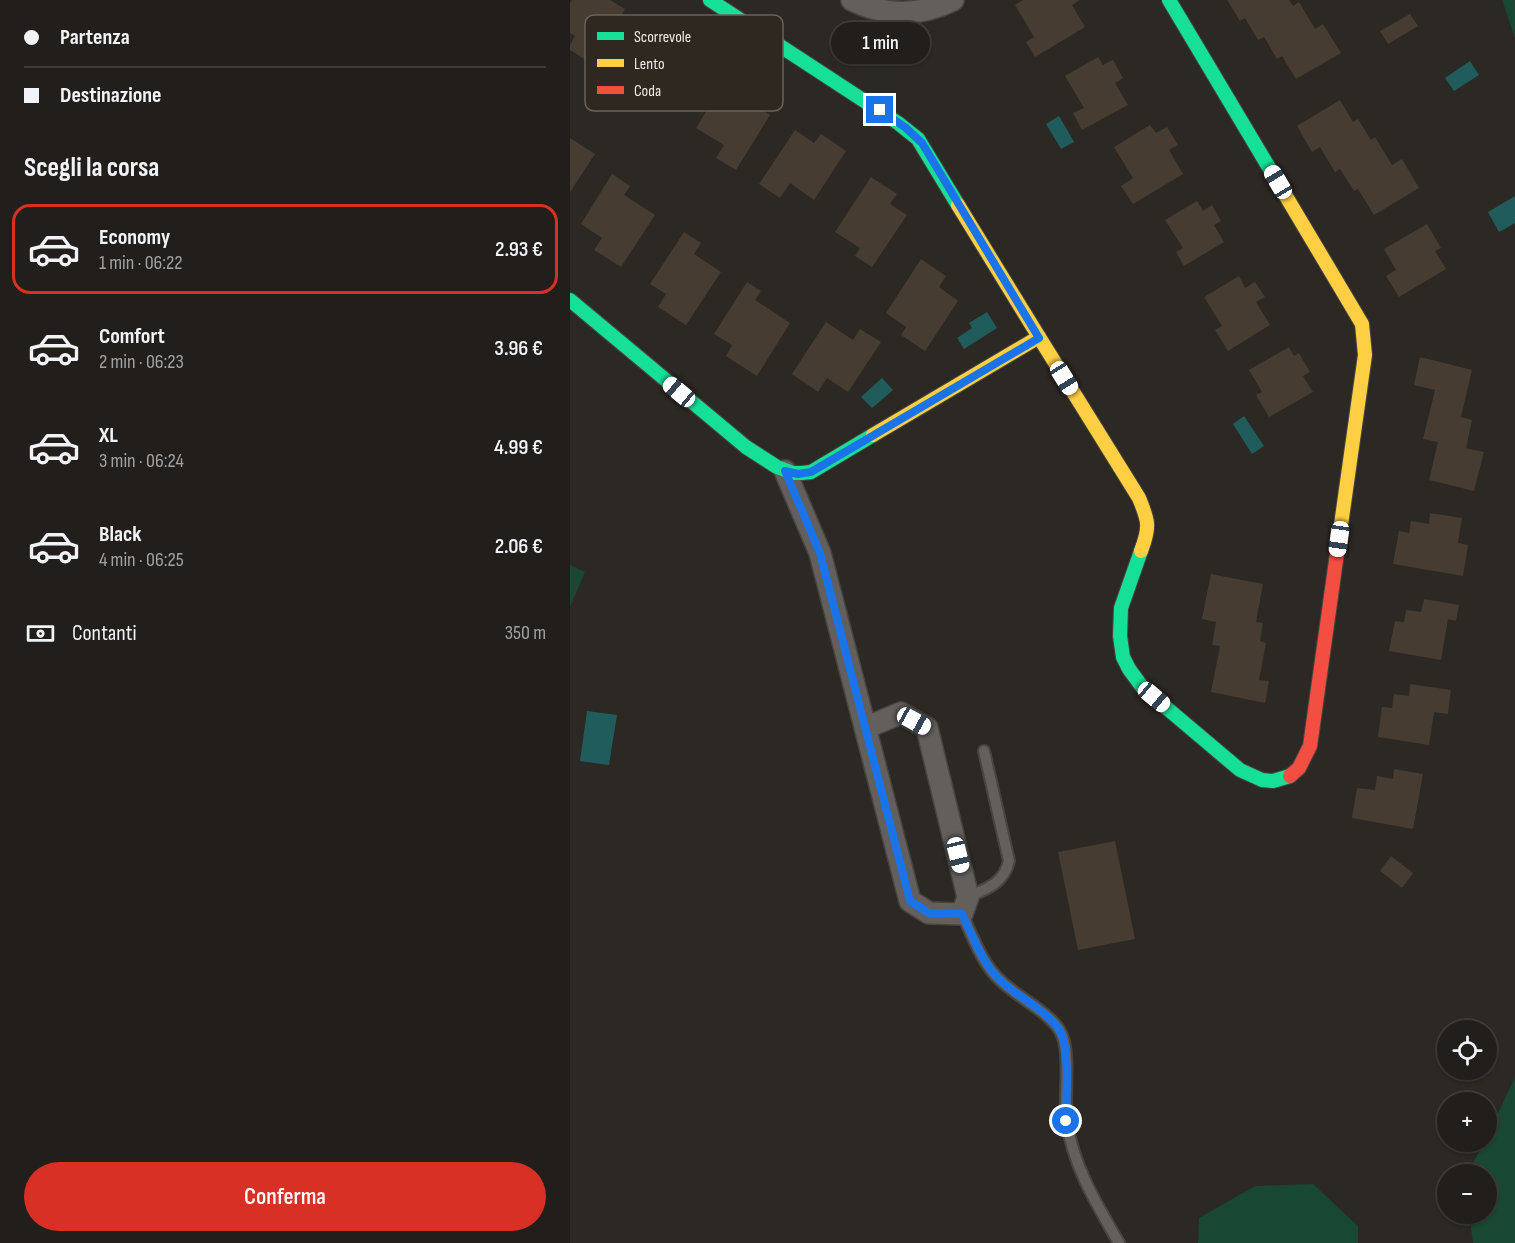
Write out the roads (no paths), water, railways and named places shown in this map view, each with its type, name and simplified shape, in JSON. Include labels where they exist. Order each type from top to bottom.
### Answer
[{"type":"street","points":[[710,0],[733,15]]},
{"type":"street","points":[[852,0],[881,11],[902,13],[922,12],[953,0]]},
{"type":"street","points":[[783,48],[914,134],[925,148],[1039,338],[1139,498],[1146,515],[1146,538],[1121,608],[1120,636],[1125,663],[1143,688],[1240,770],[1255,778],[1271,782],[1290,777],[1304,762],[1310,746],[1365,355],[1364,333],[1351,303],[1169,0]]},
{"type":"street","points":[[570,300],[738,441],[761,458],[785,471],[798,474],[811,472],[1039,338]]},
{"type":"street","points":[[785,471],[820,553],[865,728],[910,901],[929,913],[965,905],[927,728],[901,713],[865,728]]},
{"type":"lane","points":[[984,751],[1009,861],[1007,871],[994,886],[965,905],[986,962],[1000,981],[1051,1021],[1060,1031],[1065,1046],[1066,1121],[1072,1147],[1087,1187],[1119,1243]]},
{"type":"water","points":[[1470,61],[1479,75],[1454,91],[1445,78]]},
{"type":"water","points":[[1059,116],[1074,142],[1061,149],[1046,124]]},
{"type":"water","points":[[1515,196],[1515,223],[1499,232],[1488,212]]},
{"type":"water","points":[[987,312],[997,328],[964,349],[957,338],[972,328],[969,323]]},
{"type":"water","points":[[882,378],[893,390],[872,408],[861,397]]},
{"type":"water","points":[[1244,416],[1264,446],[1252,454],[1233,424]]},
{"type":"water","points":[[587,711],[617,715],[609,765],[580,761]]}]
